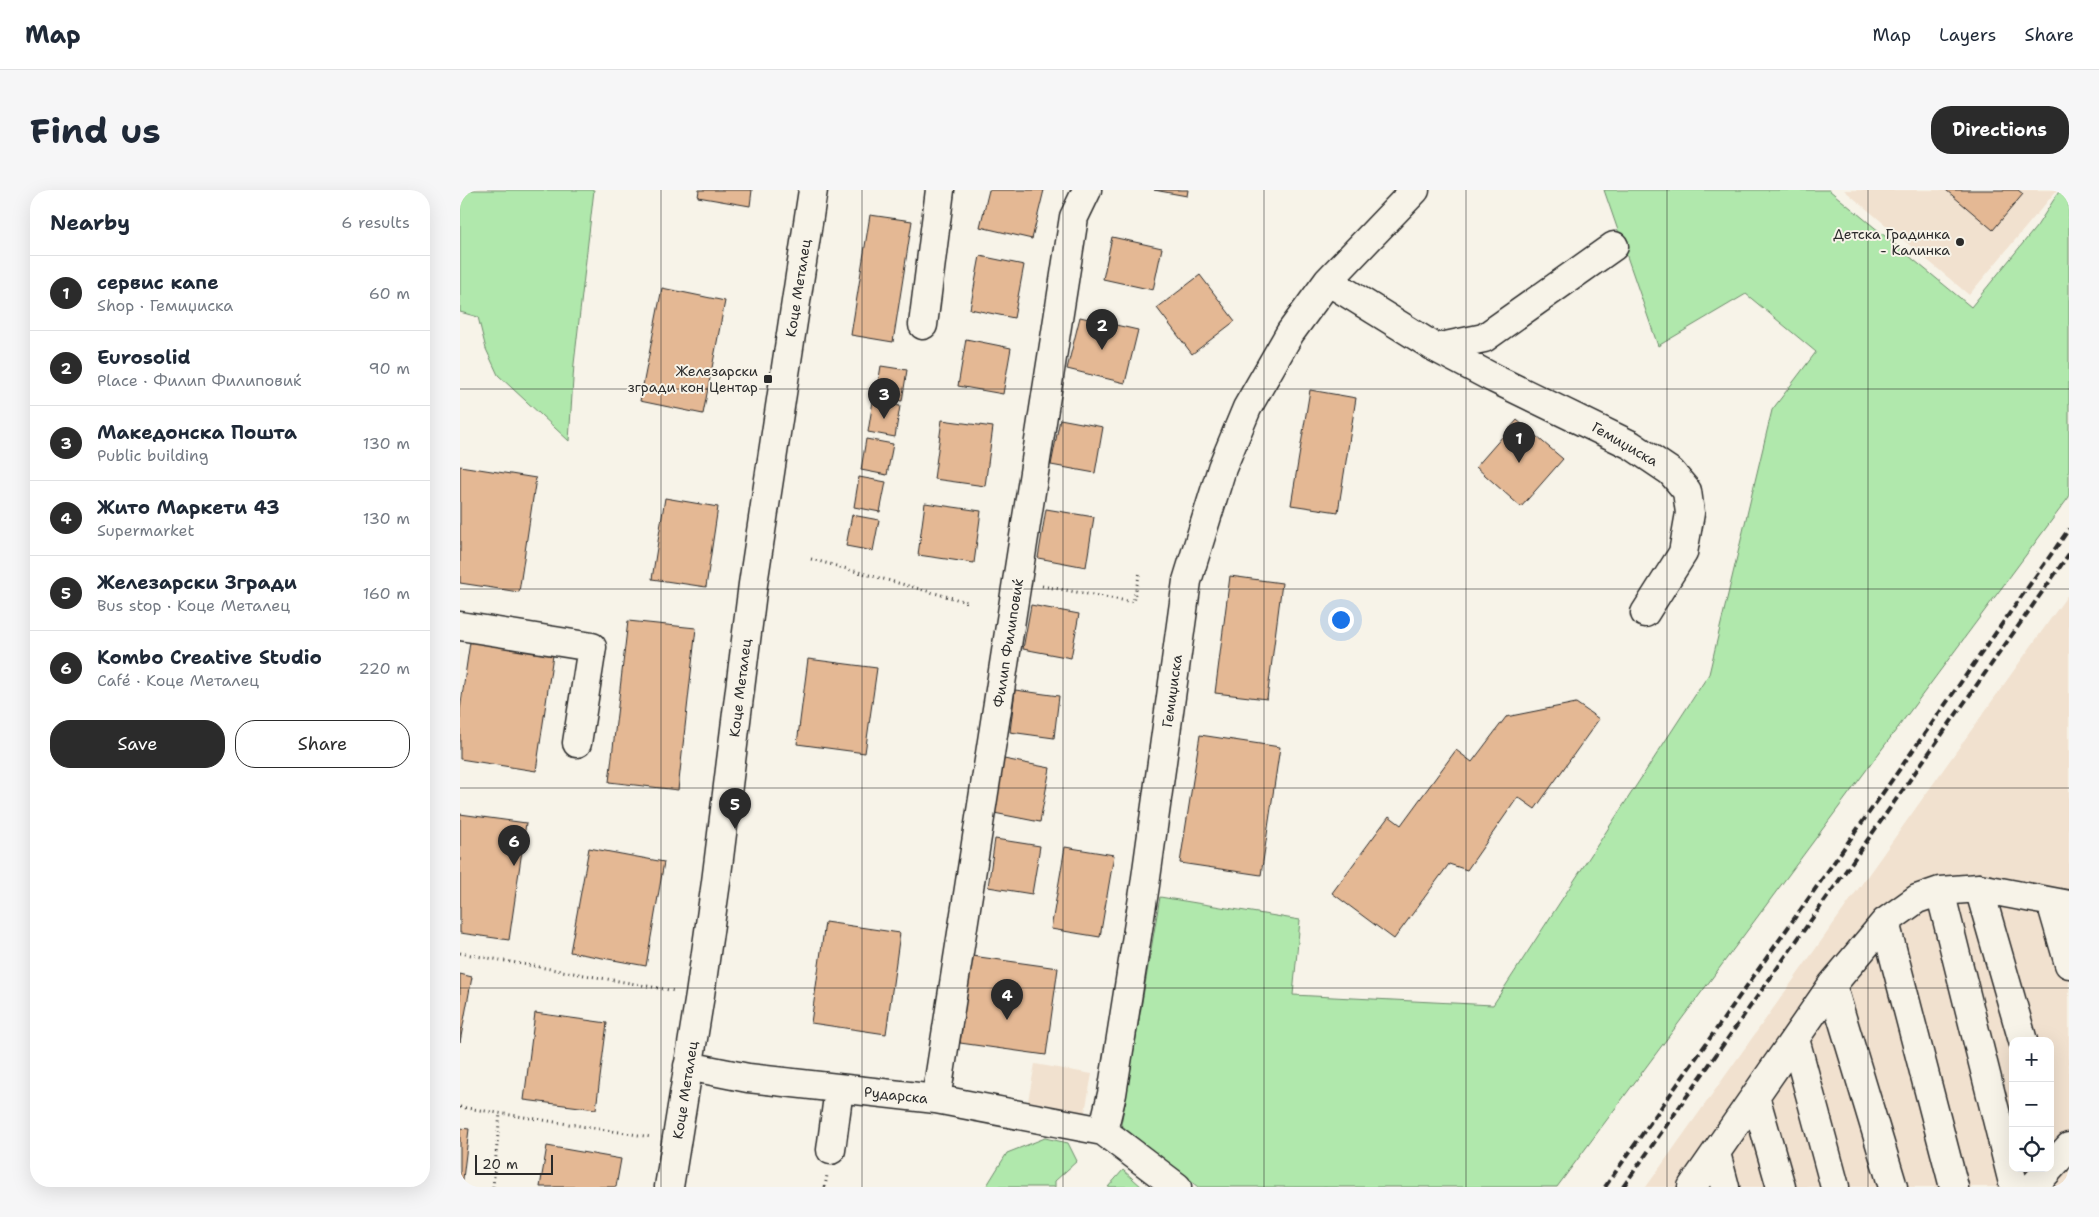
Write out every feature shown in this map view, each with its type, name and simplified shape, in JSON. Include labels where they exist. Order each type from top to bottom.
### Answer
[{"type":"street","name":"Коце Металец","points":[[669,1187],[718,873],[752,584],[814,190]]},
{"type":"street","points":[[923,325],[940,190]]},
{"type":"street","name":"Филип Филиповиќ","points":[[936,1099],[1074,217],[1087,190]]},
{"type":"street","name":"Гемиџиска","points":[[1103,1131],[1112,1094],[1145,885],[1187,581],[1222,468],[1247,408],[1290,333],[1328,281],[1415,190]]},
{"type":"street","points":[[1436,348],[1484,338],[1614,246]]},
{"type":"street","name":"Гемиџиска","points":[[1328,281],[1436,348],[1631,445],[1671,472],[1687,491],[1690,513],[1683,553],[1645,613]]},
{"type":"street","points":[[460,626],[592,647],[577,743]]},
{"type":"street","points":[[1979,888],[2022,1037]]},
{"type":"street","points":[[1692,1187],[1832,985],[1885,922],[1917,899],[1940,891],[1979,888],[2060,904],[2069,964]]},
{"type":"street","points":[[1940,891],[2014,1187]]},
{"type":"street","points":[[1885,922],[1954,1187]]},
{"type":"street","points":[[1832,985],[1893,1187]]},
{"type":"street","points":[[1795,1039],[1835,1187]]},
{"type":"street","name":"Рударска","points":[[688,1066],[748,1078],[936,1099],[1103,1131]]},
{"type":"street","points":[[832,1150],[839,1088]]},
{"type":"street","points":[[1755,1096],[1781,1187]]},
{"type":"street","points":[[1103,1131],[1177,1187]]},
{"type":"street","points":[[2033,1187],[2059,1148]]},
{"type":"street","points":[[1716,1152],[1725,1187]]},
{"type":"path","points":[[811,558],[968,602]]},
{"type":"path","points":[[1017,582],[1133,602],[1140,572]]},
{"type":"path","points":[[460,953],[700,995]]},
{"type":"path","points":[[460,1107],[677,1141]]},
{"type":"path","points":[[493,1187],[500,1113]]},
{"type":"shaded area","name":"Детска Градинка - Калинка","points":[[1844,190],[2057,190],[1969,295]]},
{"type":"shaded area","points":[[2069,593],[2069,1187],[1646,1187]]},
{"type":"shaded area","points":[[1035,1064],[1092,1074],[1085,1112],[1028,1101]]},
{"type":"green space","points":[[460,190],[594,190],[574,364],[569,441],[498,375],[486,349],[478,317],[460,312]]},
{"type":"green space","points":[[1604,190],[1829,190],[1971,307],[2037,226],[2060,190],[2069,190],[2069,497],[1557,1187],[1198,1187],[1121,1125],[1160,897],[1300,920],[1293,995],[1493,1005],[1709,674],[1772,410],[1816,352],[1746,294],[1658,346]]},
{"type":"green space","points":[[1045,1138],[1068,1143],[1077,1161],[1055,1181],[1055,1187],[986,1187],[1007,1153]]},
{"type":"green space","points":[[1123,1170],[1142,1187],[1108,1187]]},
{"type":"building","points":[[699,190],[752,190],[750,206],[698,197]]},
{"type":"building","points":[[989,190],[1044,190],[1032,239],[980,227]]},
{"type":"building","points":[[1154,190],[1188,190],[1187,196]]},
{"type":"building","points":[[1946,190],[2018,190],[2023,194],[1993,230]]},
{"type":"building","points":[[870,215],[912,221],[893,342],[851,335]]},
{"type":"building","points":[[1112,237],[1162,248],[1153,290],[1103,279]]},
{"type":"building","points":[[980,256],[1024,265],[1014,318],[970,309]]},
{"type":"building","points":[[1200,275],[1235,321],[1192,354],[1157,308]]},
{"type":"building","points":[[662,288],[725,301],[703,414],[640,401]]},
{"type":"building","points":[[1080,317],[1138,330],[1125,383],[1067,369]]},
{"type":"building","points":[[966,339],[1011,348],[1003,394],[958,386]]},
{"type":"building","points":[[881,366],[907,370],[902,401],[876,396]]},
{"type":"building","points":[[1310,390],[1356,398],[1338,512],[1291,505]]},
{"type":"building","points":[[873,401],[900,406],[895,437],[868,432]]},
{"type":"building","points":[[1060,419],[1103,427],[1095,473],[1051,465]]},
{"type":"building","points":[[942,420],[993,427],[985,486],[934,479]]},
{"type":"building","points":[[1517,420],[1563,459],[1521,507],[1476,467]]},
{"type":"building","points":[[866,439],[893,444],[887,475],[861,470]]},
{"type":"building","points":[[460,466],[536,478],[519,592],[460,583]]},
{"type":"building","points":[[859,477],[886,482],[880,512],[854,507]]},
{"type":"building","points":[[665,498],[718,507],[706,587],[652,579]]},
{"type":"building","points":[[925,503],[981,511],[974,563],[918,555]]},
{"type":"building","points":[[1046,509],[1094,517],[1086,567],[1038,558]]},
{"type":"building","points":[[852,515],[879,520],[873,551],[846,546]]},
{"type":"building","points":[[1230,576],[1282,583],[1267,699],[1215,693]]},
{"type":"building","points":[[1031,605],[1079,614],[1071,658],[1023,649]]},
{"type":"building","points":[[628,621],[696,628],[678,790],[609,782]]},
{"type":"building","points":[[470,642],[553,655],[536,771],[460,759],[460,710]]},
{"type":"building","points":[[808,659],[877,668],[865,753],[797,744]]},
{"type":"building","points":[[1015,690],[1059,696],[1054,738],[1010,732]]},
{"type":"building","points":[[1576,703],[1599,719],[1535,809],[1518,797],[1467,870],[1449,864],[1394,939],[1332,893],[1389,816],[1401,825],[1456,750],[1472,762],[1506,717]]},
{"type":"building","points":[[1200,735],[1280,747],[1261,875],[1180,863]]},
{"type":"building","points":[[1004,759],[1050,768],[1040,822],[994,813]]},
{"type":"building","points":[[460,814],[526,823],[509,940],[460,933]]},
{"type":"building","points":[[995,839],[1040,846],[1032,894],[988,887]]},
{"type":"building","points":[[1065,847],[1114,855],[1100,937],[1051,929]]},
{"type":"building","points":[[589,848],[664,862],[646,966],[570,952]]},
{"type":"building","points":[[825,922],[900,933],[886,1034],[811,1023]]},
{"type":"building","points":[[972,956],[1058,968],[1046,1055],[960,1043]]},
{"type":"building","points":[[460,974],[472,977],[460,1042]]},
{"type":"building","points":[[535,1013],[607,1023],[596,1109],[524,1100]]},
{"type":"building","points":[[460,1128],[469,1129],[462,1187],[460,1187]]},
{"type":"building","points":[[547,1146],[621,1159],[616,1187],[540,1187]]},
{"type":"railway","points":[[1605,1187],[2069,529]]},
{"type":"railway","points":[[1623,1187],[2069,554]]},
{"type":"place","name":"Детска Градинка - Калинка","points":[[1960,242]]},
{"type":"place","name":"Eurosolid","points":[[1102,350]]},
{"type":"place","name":"Железарски згради кон Центар","points":[[768,379]]},
{"type":"place","name":"Македонска Пошта","points":[[884,419]]},
{"type":"place","name":"сервис капе","points":[[1519,463]]},
{"type":"place","name":"Железарски Згради","points":[[735,829]]},
{"type":"place","name":"Kombo Creative Studio","points":[[514,866]]},
{"type":"place","name":"Жито Маркети 43","points":[[1007,1020]]}]
